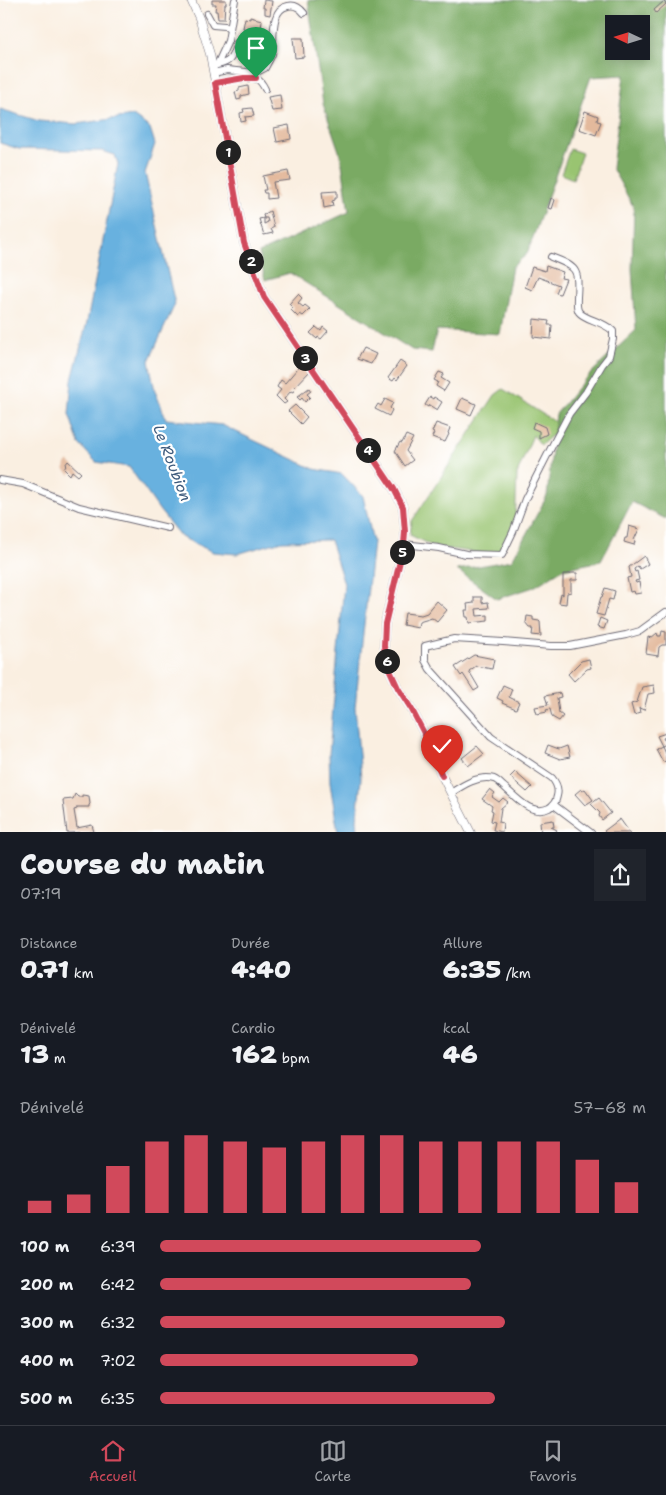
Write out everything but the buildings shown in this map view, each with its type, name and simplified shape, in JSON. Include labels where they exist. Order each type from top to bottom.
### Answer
[{"type":"street","points":[[191,0],[199,18],[214,68],[215,83],[244,243],[264,297],[394,489],[403,507],[404,544],[385,624],[384,646],[387,664],[398,688],[429,743],[450,793],[471,832]]},
{"type":"street","points":[[214,68],[228,41],[235,0]]},
{"type":"street","points":[[214,68],[255,73],[265,68],[272,54],[278,12],[284,6],[292,5],[299,7],[304,13]]},
{"type":"street","points":[[207,14],[213,25],[225,26],[230,30]]},
{"type":"street","points":[[214,68],[229,61],[237,43]]},
{"type":"street","points":[[215,83],[256,78],[266,89]]},
{"type":"street","points":[[404,544],[439,548],[466,554],[502,555],[513,532],[525,498],[569,414],[586,392],[609,356],[613,331],[608,326],[580,314],[577,303],[578,282],[576,272],[572,266],[551,257]]},
{"type":"street","points":[[0,480],[23,484],[79,507],[168,528]]},
{"type":"street","points":[[450,793],[482,778],[496,779],[532,810],[540,811],[554,805],[558,795],[557,785],[552,778],[491,737],[430,669],[425,660],[426,646],[454,640],[570,646],[640,631],[666,612]]},
{"type":"street","points":[[554,805],[591,832]]},
{"type":"green space","points":[[308,0],[666,0],[666,519],[632,502],[601,561],[563,569],[534,587],[497,599],[457,570],[512,560],[547,496],[556,414],[585,379],[636,330],[632,269],[634,208],[612,168],[624,75],[591,77],[527,254],[512,267],[500,334],[437,330],[432,352],[412,350],[290,273],[265,280],[259,253],[349,212],[341,157],[323,104]]},
{"type":"green space","points":[[570,149],[582,153],[573,179],[561,174]]},
{"type":"green space","points":[[503,389],[560,425],[554,434],[541,445],[533,435],[517,474],[515,528],[502,551],[488,554],[434,547],[410,535],[412,521],[495,395]]},
{"type":"water","name":"Le Roubion","points":[[0,109],[39,121],[76,124],[133,116],[150,128],[155,144],[145,173],[175,304],[149,361],[155,391],[166,419],[222,425],[314,469],[342,474],[363,496],[373,542],[355,707],[361,778],[357,820],[358,832],[338,832],[330,783],[329,754],[344,584],[330,540],[282,541],[237,554],[213,552],[181,537],[129,467],[96,462],[79,444],[69,414],[72,380],[87,322],[118,164],[115,155],[102,151],[19,149],[0,143]]},
{"type":"route","points":[[256,78],[215,83],[244,243],[264,297],[394,489],[403,507],[404,544],[385,624],[384,646],[387,664],[398,688],[429,743],[442,776]]}]
